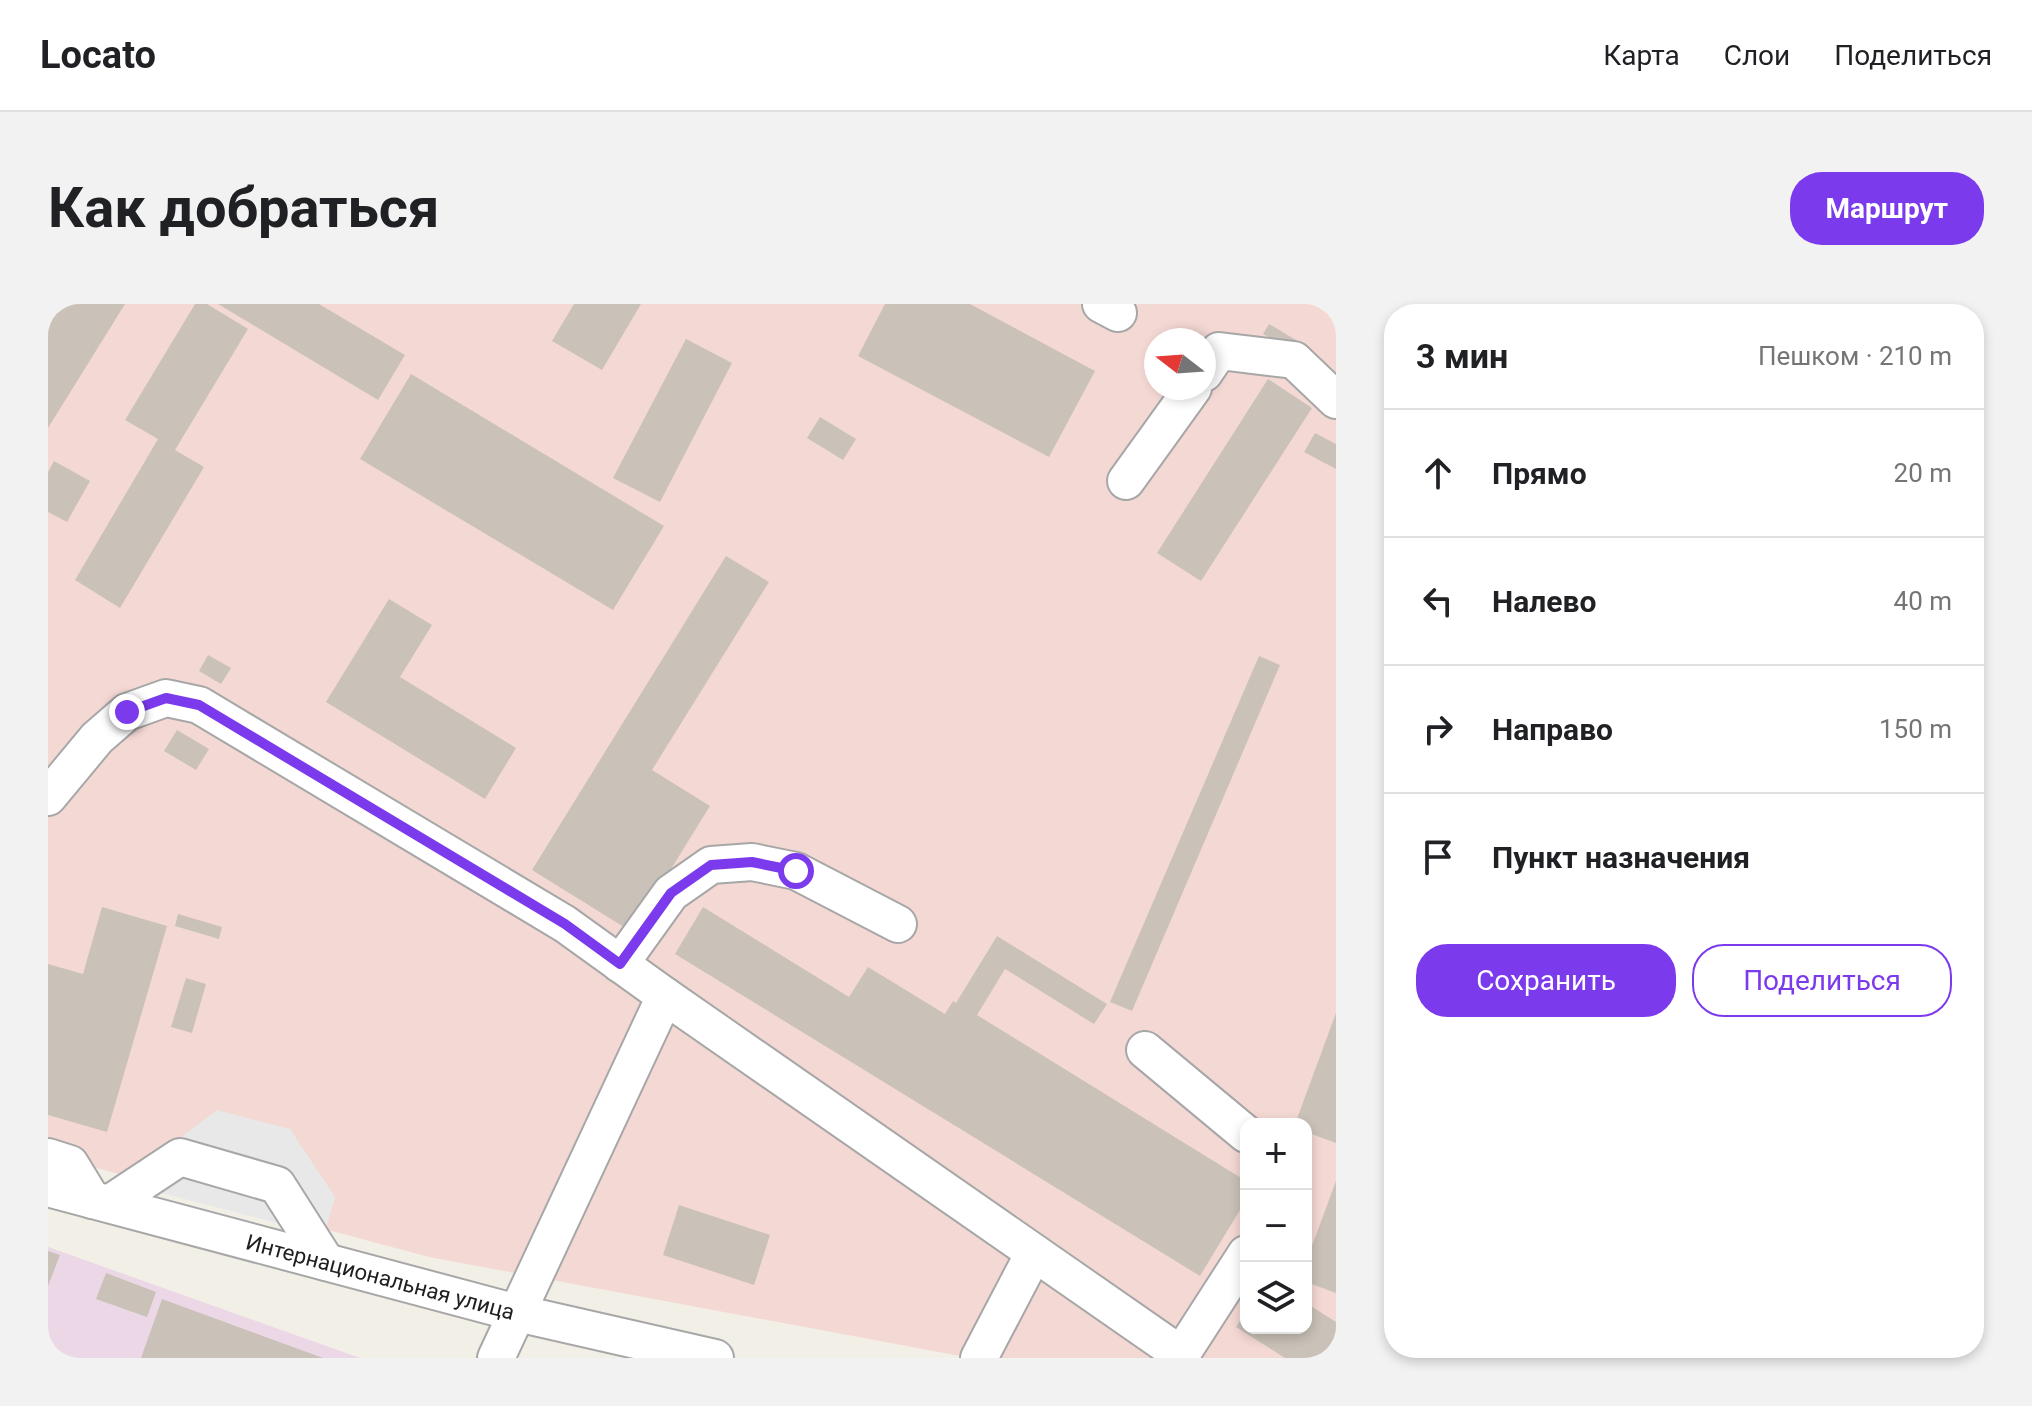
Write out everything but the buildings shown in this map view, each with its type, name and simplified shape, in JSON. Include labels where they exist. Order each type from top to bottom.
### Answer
[{"type":"street","points":[[1216,355],[1219,351],[1294,360],[1336,400]]},
{"type":"street","points":[[1126,481],[1184,400]]},
{"type":"street","points":[[48,797],[97,738],[127,712],[166,698],[199,705],[565,924],[1180,1356],[1241,1262]]},
{"type":"street","points":[[620,964],[671,893],[711,865],[752,862],[796,871],[898,924]]},
{"type":"street","points":[[496,1358],[665,996]]},
{"type":"street","points":[[1145,1050],[1240,1129]]},
{"type":"street","points":[[48,1157],[70,1164],[101,1202],[180,1157],[277,1185],[326,1262]]},
{"type":"street","name":"Интернациональная улица","points":[[48,1188],[517,1313],[715,1358]]},
{"type":"street","points":[[979,1358],[1034,1253]]},
{"type":"shaded area","points":[[48,304],[1336,304],[1336,1358],[971,1358],[429,1257],[48,1155]]},
{"type":"shaded area","points":[[217,1110],[290,1129],[335,1197],[324,1235],[127,1184],[161,1152]]},
{"type":"shaded area","points":[[48,1247],[360,1358],[48,1358]]},
{"type":"route","points":[[127,712],[166,698],[199,705],[453,855],[565,924],[620,964],[671,893],[711,865],[752,862],[796,871]]}]
